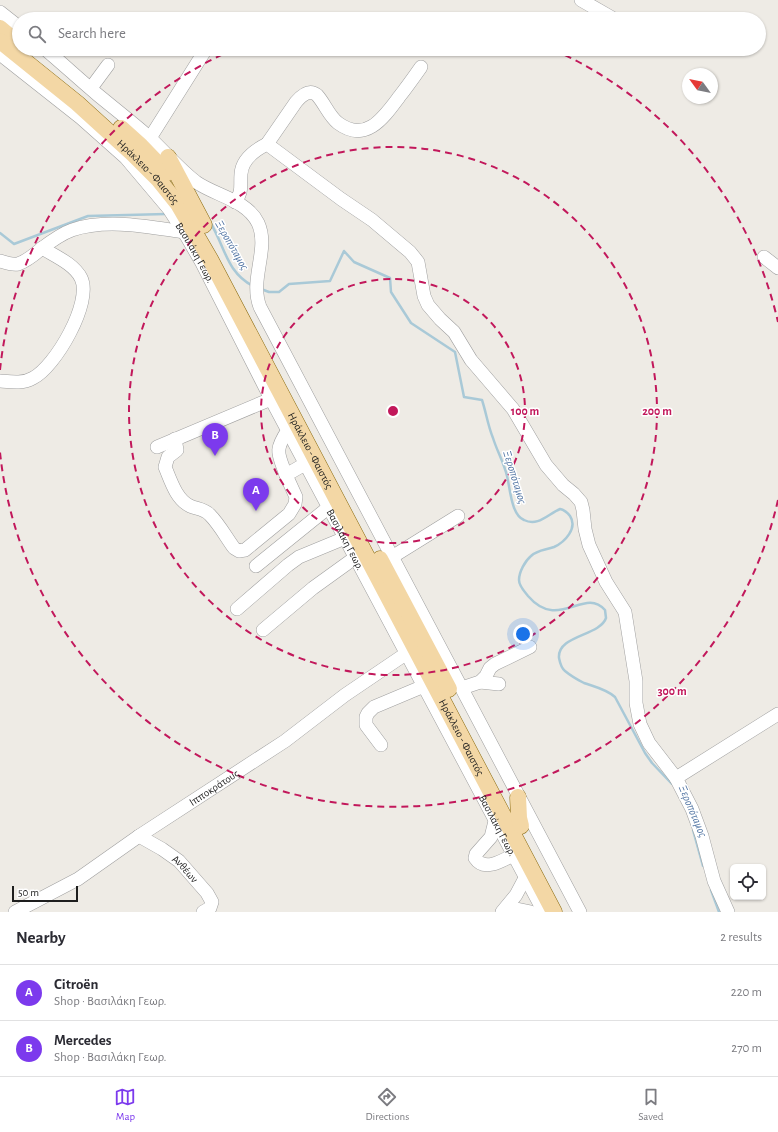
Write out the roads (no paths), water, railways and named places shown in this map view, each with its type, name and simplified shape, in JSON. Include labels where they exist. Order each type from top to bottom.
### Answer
[{"type":"main road","points":[[0,28],[12,38]]},
{"type":"main road","name":"Ηράκλειο - Φαιστός","points":[[0,41],[12,50]]},
{"type":"main road","name":"Ηράκλειο - Φαιστός","points":[[21,56],[83,101],[141,146],[165,171],[186,198],[204,225],[566,912]]},
{"type":"main road","name":"Ηράκλειο - Φαιστός","points":[[34,56],[83,101],[158,179],[178,204],[210,259],[554,912]]},
{"type":"main road","points":[[168,157],[204,225]]},
{"type":"main road","points":[[268,371],[271,385],[271,399]]},
{"type":"main road","points":[[439,670],[462,688]]},
{"type":"main road","points":[[518,796],[521,826]]},
{"type":"street","points":[[581,0],[602,12]]},
{"type":"street","points":[[0,12],[12,21]]},
{"type":"street","points":[[0,54],[51,94],[65,99],[83,101]]},
{"type":"street","points":[[53,56],[74,74],[83,101]]},
{"type":"street","points":[[150,138],[202,56]]},
{"type":"street","points":[[83,101],[108,65]]},
{"type":"street","points":[[235,202],[241,195],[241,173],[250,154],[267,144],[300,96],[308,92],[316,94],[335,120],[343,126],[357,130],[364,130],[373,127],[384,117],[421,67]]},
{"type":"street","points":[[51,94],[83,101],[150,138],[186,174],[200,184],[235,202],[250,212],[254,217],[260,230],[261,245],[256,277],[256,292],[259,303],[580,912]]},
{"type":"street","name":"Βασιλάκη Γεωρ.","points":[[83,101],[126,158],[169,209],[202,263],[305,464],[356,557],[544,912]]},
{"type":"street","points":[[267,144],[372,220],[410,252],[418,262],[424,296],[428,305],[454,332],[471,360],[513,409],[546,465],[563,485],[581,502],[589,545],[606,582],[625,612],[636,681],[636,703],[640,724],[649,743],[676,778],[692,809],[702,836],[714,881],[728,912]]},
{"type":"street","points":[[0,261],[10,264],[18,264],[31,258],[42,248],[64,233],[100,225],[130,224],[184,232]]},
{"type":"street","points":[[0,382],[23,382],[41,373],[61,348],[77,319],[82,302],[83,286],[81,277],[72,267],[42,248]]},
{"type":"street","points":[[764,257],[778,268]]},
{"type":"street","points":[[157,446],[271,399]]},
{"type":"street","points":[[175,439],[177,450],[168,457],[165,467],[178,495],[185,503],[205,510],[211,515],[234,548],[239,551],[245,550],[289,514],[295,504],[296,497],[278,455],[280,443],[288,430]]},
{"type":"street","points":[[286,474],[305,464]]},
{"type":"street","points":[[256,566],[329,507]]},
{"type":"street","points":[[392,557],[458,516]]},
{"type":"street","points":[[237,609],[299,557],[345,538]]},
{"type":"street","points":[[263,630],[313,588],[356,557]]},
{"type":"street","points":[[480,682],[486,676],[490,668],[495,664],[530,647]]},
{"type":"street","name":"Ιπποκράτους","points":[[16,912],[78,879],[139,836],[284,740],[344,695],[407,653]]},
{"type":"street","points":[[462,688],[480,682],[499,684]]},
{"type":"street","points":[[381,745],[366,725],[368,713],[374,707],[424,686]]},
{"type":"street","points":[[676,778],[778,714]]},
{"type":"street","points":[[495,821],[491,837],[476,854],[475,858],[477,861],[487,865],[499,862],[513,855]]},
{"type":"street","name":"Ανθέων","points":[[139,836],[179,861],[204,889],[212,902],[210,908],[203,912]]},
{"type":"street","points":[[505,909],[516,895],[525,878]]},
{"type":"street","points":[[505,909],[531,912]]},
{"type":"waterway","name":"Ξεροπόταμος","points":[[0,233],[14,244],[88,216],[166,214]]},
{"type":"waterway","name":"Ξεροπόταμος","points":[[210,222],[231,266],[244,280],[253,286]]},
{"type":"waterway","name":"Ξεροπόταμος","points":[[261,289],[269,292],[279,292],[289,284],[330,281],[344,251],[354,262],[390,278],[391,292],[411,323],[455,352],[464,397],[482,400],[491,433],[506,471],[516,513],[524,520],[534,522],[543,519],[560,509],[567,512],[572,521],[571,530],[562,542],[554,547],[536,552],[527,561],[521,570],[519,577],[521,586],[528,596],[539,606],[550,610],[560,610],[588,603],[597,604],[605,610],[606,618],[602,624],[596,629],[571,640],[560,650],[559,658],[561,665],[565,671],[577,679],[604,690],[615,697],[645,753],[652,763],[672,784]]},
{"type":"waterway","name":"Ξεροπόταμος","points":[[693,830],[703,866]]},
{"type":"waterway","name":"Ξεροπόταμος","points":[[711,890],[719,912]]},
{"type":"place","name":"Mercedes","points":[[215,456]]},
{"type":"place","name":"Citroën","points":[[256,511]]}]
